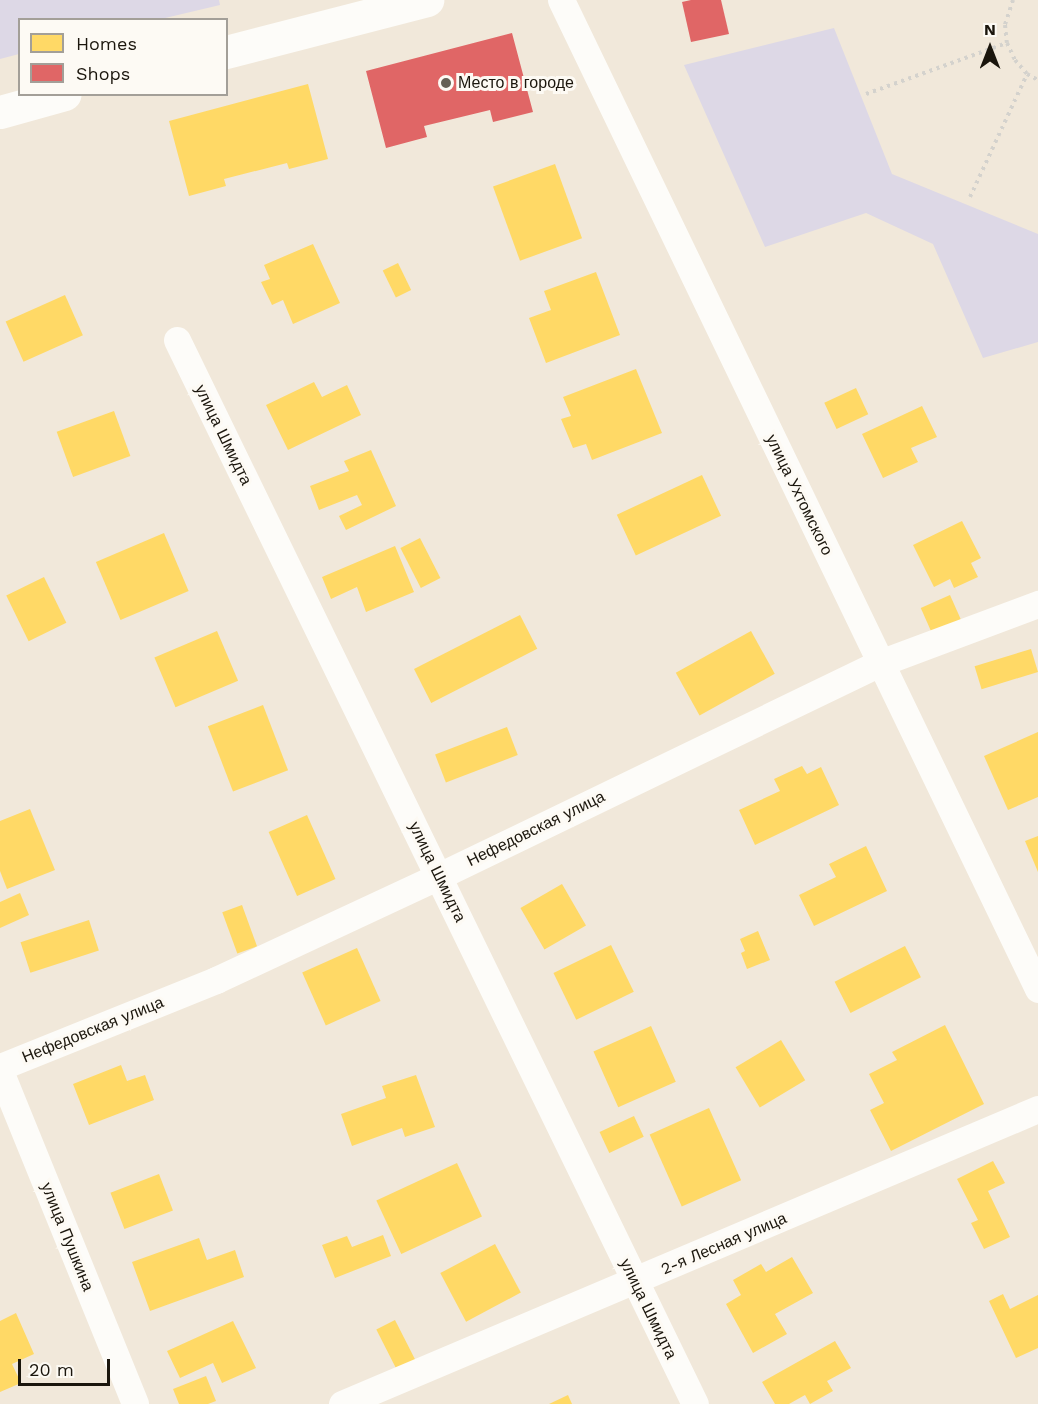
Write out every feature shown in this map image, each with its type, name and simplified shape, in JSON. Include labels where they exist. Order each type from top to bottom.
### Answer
[{"type":"main road","points":[[228,51],[420,1]]},
{"type":"main road","points":[[0,112],[58,96]]},
{"type":"street","name":"улица Ухтомского","points":[[561,0],[1038,989]]},
{"type":"street","name":"улица Шмидта","points":[[177,340],[695,1404]]},
{"type":"street","name":"Нефедовская улица","points":[[0,1069],[216,980],[439,876],[880,663],[1038,604]]},
{"type":"street","name":"улица Пушкина","points":[[0,1069],[135,1404]]},
{"type":"street","name":"2-я Лесная улица","points":[[342,1404],[1038,1109]]},
{"type":"path","points":[[1013,0],[1005,25],[1007,44],[1015,60],[1027,74],[1038,80]]},
{"type":"path","points":[[866,94],[1007,44]]},
{"type":"path","points":[[970,197],[1027,74]]},
{"type":"shaded area","points":[[0,0],[219,0],[220,5],[165,18],[18,18],[18,54],[0,59]]},
{"type":"shaded area","points":[[834,28],[892,174],[1038,234],[1038,342],[983,358],[933,244],[866,213],[765,247],[684,65]]},
{"type":"building: Homes","points":[[308,84],[328,159],[289,169],[287,163],[224,179],[226,186],[189,196],[169,121]]},
{"type":"building: Homes","points":[[555,164],[582,238],[520,261],[493,187]]},
{"type":"building: Homes","points":[[313,244],[340,303],[293,324],[283,300],[272,305],[261,282],[270,279],[264,265]]},
{"type":"building: Homes","points":[[398,263],[411,290],[396,297],[383,270]]},
{"type":"building: Homes","points":[[596,272],[620,335],[546,363],[529,318],[551,310],[544,291]]},
{"type":"building: Homes","points":[[65,295],[83,335],[24,362],[6,321]]},
{"type":"building: Homes","points":[[636,369],[662,433],[592,460],[586,444],[573,448],[561,419],[571,416],[563,397]]},
{"type":"building: Homes","points":[[314,382],[322,397],[347,385],[361,415],[288,450],[266,405]]},
{"type":"building: Homes","points":[[856,388],[868,414],[837,429],[824,403]]},
{"type":"building: Homes","points":[[922,406],[937,437],[911,448],[918,462],[883,478],[862,434]]},
{"type":"building: Homes","points":[[114,411],[130,456],[73,477],[57,432]]},
{"type":"building: Homes","points":[[371,450],[396,506],[346,530],[339,516],[362,505],[357,495],[319,510],[310,486],[349,471],[344,461]]},
{"type":"building: Homes","points":[[702,475],[721,516],[636,556],[617,515]]},
{"type":"building: Homes","points":[[962,521],[981,558],[971,563],[978,577],[954,588],[950,579],[934,587],[913,545]]},
{"type":"building: Homes","points":[[164,533],[189,591],[120,620],[96,562]]},
{"type":"building: Homes","points":[[420,538],[440,578],[421,588],[400,548]]},
{"type":"building: Homes","points":[[395,546],[414,592],[366,612],[357,587],[331,599],[322,577]]},
{"type":"building: Homes","points":[[44,577],[66,623],[29,641],[6,595]]},
{"type":"building: Homes","points":[[950,595],[961,620],[932,633],[921,608]]},
{"type":"building: Homes","points":[[520,615],[537,649],[431,703],[414,669]]},
{"type":"building: Homes","points":[[217,631],[238,681],[176,707],[154,658]]},
{"type":"building: Homes","points":[[751,631],[775,674],[700,716],[676,673]]},
{"type":"building: Homes","points":[[1031,649],[1038,672],[982,689],[975,666]]},
{"type":"building: Homes","points":[[263,705],[288,770],[233,791],[208,726]]},
{"type":"building: Homes","points":[[507,727],[518,755],[446,783],[435,755]]},
{"type":"building: Homes","points":[[1038,732],[1038,797],[1008,810],[984,756]]},
{"type":"building: Homes","points":[[802,766],[807,774],[821,767],[839,805],[755,845],[739,810],[780,791],[774,779]]},
{"type":"building: Homes","points":[[30,809],[55,870],[7,889],[0,871],[0,821]]},
{"type":"building: Homes","points":[[307,815],[335,879],[297,896],[269,832]]},
{"type":"building: Homes","points":[[1038,836],[1038,872],[1025,841]]},
{"type":"building: Homes","points":[[866,846],[887,891],[814,926],[799,895],[836,877],[829,864]]},
{"type":"building: Homes","points":[[562,884],[586,926],[544,950],[520,908]]},
{"type":"building: Homes","points":[[20,893],[29,915],[0,928],[0,902]]},
{"type":"building: Homes","points":[[242,905],[257,946],[237,954],[222,912]]},
{"type":"building: Homes","points":[[89,920],[99,950],[30,973],[21,942]]},
{"type":"building: Homes","points":[[758,931],[770,960],[747,969],[741,953],[745,951],[740,939]]},
{"type":"building: Homes","points":[[611,945],[634,992],[576,1020],[553,973]]},
{"type":"building: Homes","points":[[905,946],[921,977],[851,1013],[835,982]]},
{"type":"building: Homes","points":[[357,948],[381,1001],[326,1025],[302,972]]},
{"type":"building: Homes","points":[[945,1025],[984,1104],[891,1151],[870,1110],[884,1103],[869,1074],[897,1060],[892,1052]]},
{"type":"building: Homes","points":[[651,1026],[676,1082],[618,1107],[593,1052]]},
{"type":"building: Homes","points":[[781,1040],[805,1080],[760,1108],[736,1067]]},
{"type":"building: Homes","points":[[121,1065],[127,1081],[145,1075],[154,1100],[89,1125],[73,1084]]},
{"type":"building: Homes","points":[[416,1075],[435,1127],[405,1137],[402,1128],[352,1146],[341,1114],[386,1098],[382,1086]]},
{"type":"building: Homes","points":[[709,1108],[741,1180],[682,1207],[650,1134]]},
{"type":"building: Homes","points":[[634,1116],[644,1137],[609,1153],[600,1132]]},
{"type":"building: Homes","points":[[993,1161],[1005,1183],[988,1191],[1010,1237],[984,1249],[971,1223],[978,1220],[957,1179]]},
{"type":"building: Homes","points":[[457,1163],[482,1216],[401,1254],[376,1201]]},
{"type":"building: Homes","points":[[159,1174],[173,1210],[124,1229],[110,1193]]},
{"type":"building: Homes","points":[[383,1235],[391,1256],[335,1278],[322,1245],[347,1236],[352,1247]]},
{"type":"building: Homes","points":[[199,1238],[207,1260],[235,1250],[244,1277],[150,1311],[132,1262]]},
{"type":"building: Homes","points":[[495,1244],[521,1293],[466,1322],[440,1273]]},
{"type":"building: Homes","points":[[792,1257],[813,1293],[775,1314],[787,1334],[753,1353],[726,1304],[741,1295],[733,1280],[761,1264],[766,1272]]},
{"type":"building: Homes","points":[[1003,1294],[1010,1309],[1038,1295],[1038,1348],[1016,1358],[989,1301]]},
{"type":"building: Homes","points":[[16,1313],[34,1354],[12,1364],[21,1383],[0,1392],[0,1321]]},
{"type":"building: Homes","points":[[395,1320],[416,1361],[397,1371],[376,1330]]},
{"type":"building: Homes","points":[[233,1321],[256,1368],[222,1383],[213,1363],[180,1378],[167,1351]]},
{"type":"building: Homes","points":[[835,1341],[851,1368],[827,1381],[833,1391],[810,1404],[805,1395],[789,1404],[775,1404],[762,1382]]},
{"type":"building: Homes","points":[[206,1376],[216,1401],[208,1404],[179,1404],[173,1389]]},
{"type":"building: Homes","points":[[568,1395],[572,1404],[549,1404]]},
{"type":"building: Shops","points":[[721,0],[729,34],[691,42],[682,2]]},
{"type":"building: Shops","points":[[512,33],[533,112],[493,122],[490,110],[424,126],[427,137],[386,148],[366,71]]},
{"type":"place","name":"Место в городе","points":[[446,83]]}]
